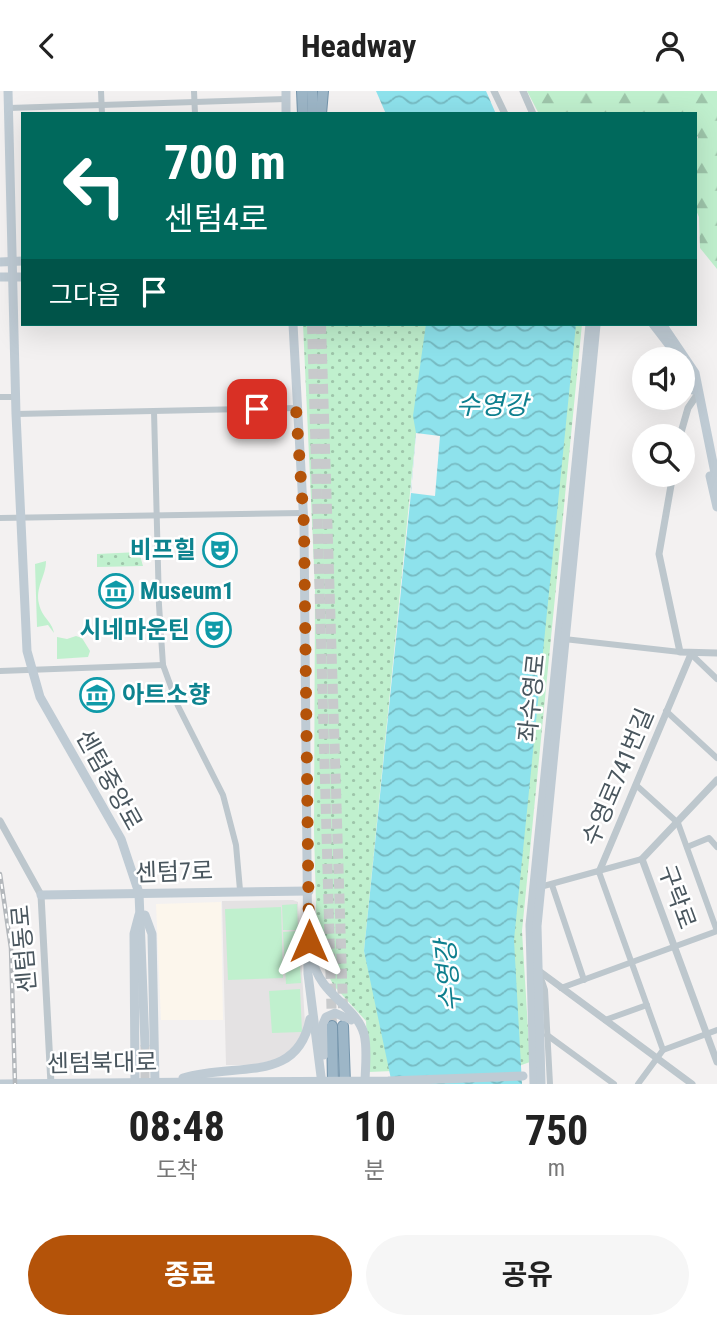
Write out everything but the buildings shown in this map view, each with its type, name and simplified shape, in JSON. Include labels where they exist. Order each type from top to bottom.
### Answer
[{"type":"highway","points":[[302,91],[303,112]]},
{"type":"highway","points":[[312,91],[313,112]]},
{"type":"highway","points":[[321,112],[323,91]]},
{"type":"highway","points":[[332,1025],[333,1084]]},
{"type":"highway","points":[[343,1026],[345,1084]]},
{"type":"main road","name":"센텀중앙로","points":[[8,91],[16,414],[30,669],[40,697],[121,839],[152,934],[155,1083]]},
{"type":"main road","points":[[0,262],[21,261]]},
{"type":"main road","points":[[0,277],[21,277]]},
{"type":"main road","points":[[293,326],[302,513],[309,891],[307,974],[323,1079]]},
{"type":"main road","name":"좌수영로","points":[[534,1079],[537,887],[595,326]]},
{"type":"main road","points":[[655,326],[670,347]]},
{"type":"main road","points":[[663,326],[691,365],[717,507]]},
{"type":"main road","points":[[695,391],[717,483]]},
{"type":"main road","name":"좌수영로","points":[[537,887],[542,876],[561,639]]},
{"type":"main road","name":"센텀7로","points":[[41,895],[309,891]]},
{"type":"main road","name":"센텀중앙로","points":[[142,903],[145,1045]]},
{"type":"main road","name":"센텀중앙로","points":[[135,1083],[134,934],[142,903]]},
{"type":"main road","points":[[309,941],[320,980],[358,1021],[364,1034],[365,1084]]},
{"type":"main road","points":[[175,1081],[200,1073],[269,1072],[290,1065],[301,1052],[312,1010]]},
{"type":"main road","points":[[323,1079],[323,1024],[326,1017],[345,1014],[364,1034]]},
{"type":"main road","name":"센텀북대로","points":[[0,1084],[534,1079]]},
{"type":"street","points":[[101,91],[102,112]]},
{"type":"street","points":[[194,91],[195,112]]},
{"type":"street","points":[[494,91],[504,112]]},
{"type":"street","points":[[523,91],[532,112]]},
{"type":"street","points":[[9,109],[286,95]]},
{"type":"street","points":[[685,424],[697,395]]},
{"type":"street","points":[[0,397],[16,397]]},
{"type":"street","points":[[16,414],[296,408]]},
{"type":"street","points":[[154,411],[163,665],[178,706],[223,795],[236,845],[240,890]]},
{"type":"street","points":[[671,487],[659,554],[680,652]]},
{"type":"street","points":[[0,518],[302,513]]},
{"type":"street","points":[[561,639],[691,654],[717,653]]},
{"type":"street","points":[[691,654],[717,679]]},
{"type":"street","name":"수영로741번길","points":[[663,1049],[600,872],[691,654]]},
{"type":"street","points":[[0,671],[163,665]]},
{"type":"street","points":[[666,711],[717,758]]},
{"type":"street","name":"구락로","points":[[717,780],[642,859],[717,1062]]},
{"type":"street","points":[[561,988],[717,931],[678,823],[636,785]]},
{"type":"street","name":"센텀동로","points":[[0,821],[41,895],[51,1083]]},
{"type":"street","points":[[687,847],[709,838],[717,847]]},
{"type":"street","points":[[537,887],[642,859]]},
{"type":"street","points":[[552,885],[584,980]]},
{"type":"street","points":[[535,968],[692,1084]]},
{"type":"street","points":[[535,968],[545,990],[550,1084]]},
{"type":"street","points":[[605,1020],[647,1005]]},
{"type":"street","points":[[638,1084],[663,1049],[717,1030]]},
{"type":"street","points":[[547,1035],[614,1084]]},
{"type":"shaded area","points":[[222,901],[298,902],[305,1024],[300,1042],[285,1057],[253,1065],[226,1065]]},
{"type":"shaded area","points":[[221,902],[223,1020],[161,1020],[156,904]]},
{"type":"green space","points":[[527,91],[717,91],[717,269],[700,248],[697,212],[697,112],[538,112]]},
{"type":"green space","points":[[303,326],[427,326],[364,951],[393,1071],[368,1072],[366,1021],[334,986],[323,966],[317,942],[314,831],[315,588]]},
{"type":"green space","points":[[571,326],[582,326],[522,931],[530,1062],[513,1068],[509,933]]},
{"type":"green space","points":[[139,552],[143,566],[97,567],[97,554]]},
{"type":"green space","points":[[46,561],[38,598],[40,609],[54,633],[48,625],[37,627],[35,564]]},
{"type":"green space","points":[[76,636],[82,638],[90,651],[88,657],[57,659],[57,637],[67,639]]},
{"type":"green space","points":[[297,904],[298,930],[283,930],[282,905]]},
{"type":"green space","points":[[281,907],[283,978],[228,980],[225,909]]},
{"type":"green space","points":[[298,931],[301,983],[286,984],[283,932]]},
{"type":"green space","points":[[300,989],[302,1032],[272,1033],[269,991]]},
{"type":"water","points":[[376,91],[486,91],[495,112],[385,112]]},
{"type":"water","name":"수영강","points":[[426,326],[576,326],[514,940],[522,1084],[392,1084],[364,951],[411,493],[416,433],[413,416]]},
{"type":"pier","points":[[416,433],[440,436],[435,496],[411,493]]},
{"type":"tunnel","points":[[312,326],[332,1026]]},
{"type":"tunnel","points":[[321,326],[343,1008]]},
{"type":"tunnel","points":[[145,1045],[145,1084]]},
{"type":"railway","points":[[0,874],[11,948],[15,1084]]},
{"type":"place","name":"비프힐","points":[[220,550]]},
{"type":"place","name":"Museum1","points":[[116,591]]},
{"type":"place","name":"시네마운틴","points":[[214,630]]},
{"type":"place","name":"아트소향","points":[[97,695]]},
{"type":"route","points":[[257,409],[296,408],[300,498],[304,525],[309,941]]}]
